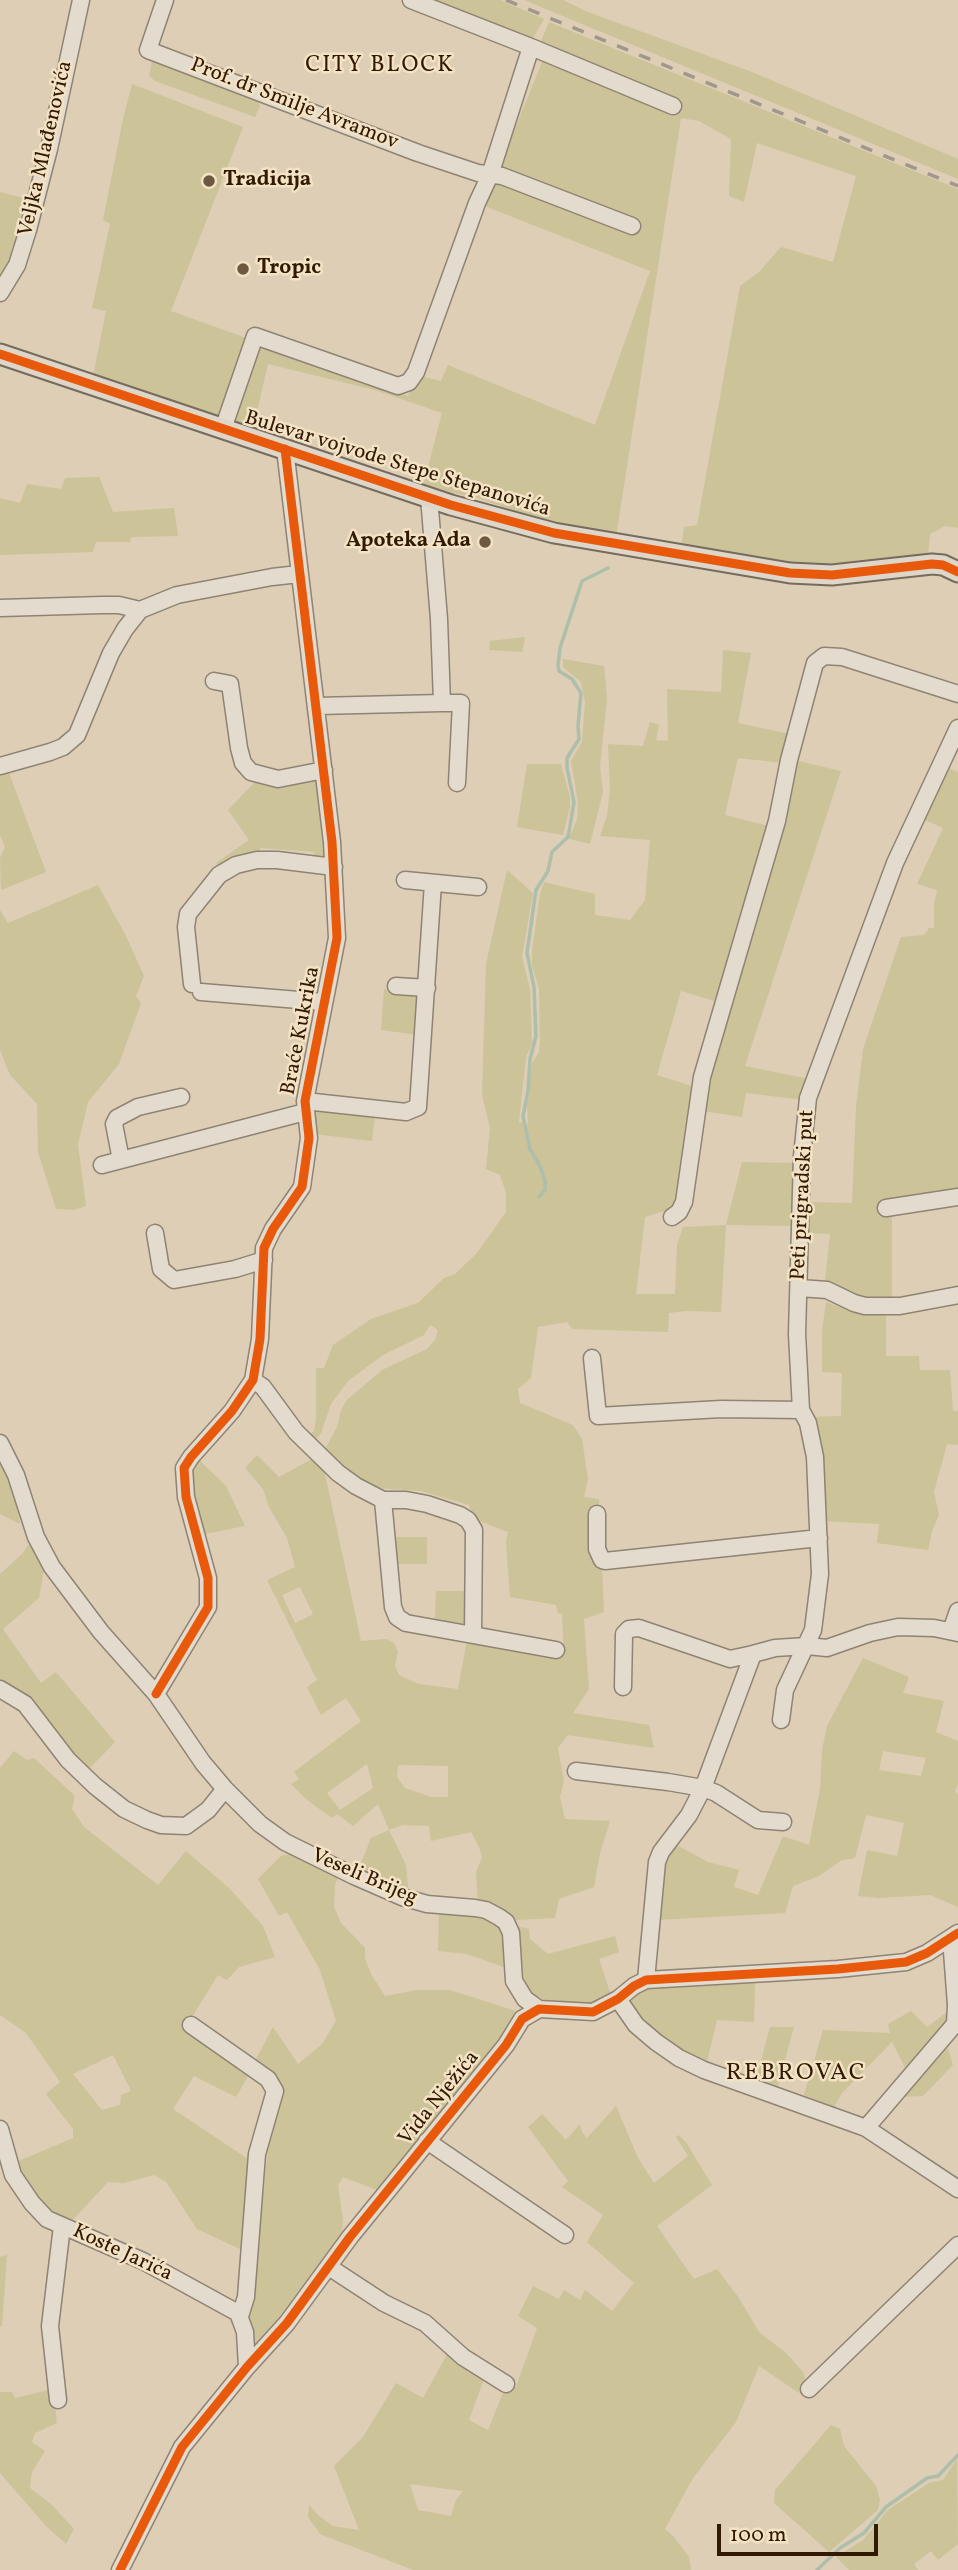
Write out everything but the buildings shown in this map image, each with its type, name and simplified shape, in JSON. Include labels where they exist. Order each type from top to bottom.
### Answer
[{"type":"main road","name":"Bulevar vojvode Stepe Stepanovića","points":[[0,354],[477,513],[554,533],[773,571],[832,575],[932,564],[943,565],[958,572]]},
{"type":"street","name":"Veljka Mlađenovića","points":[[0,293],[17,265],[29,230],[81,0]]},
{"type":"street","name":"Prof. dr Smilje Avramov","points":[[165,0],[148,50],[418,153],[490,175],[502,176],[632,226]]},
{"type":"street","points":[[411,0],[673,106]]},
{"type":"street","points":[[223,429],[255,336],[398,386],[410,382],[490,175],[531,47]]},
{"type":"street","name":"Braće Kukrika","points":[[156,1694],[208,1607],[208,1578],[186,1497],[184,1468],[232,1411],[253,1380],[260,1339],[266,1244],[273,1228],[302,1187],[309,1138],[305,1106],[337,938],[334,867],[324,770],[285,449]]},
{"type":"street","points":[[429,497],[439,619],[442,703]]},
{"type":"street","points":[[0,766],[63,747],[77,735],[111,653],[125,629],[141,610],[177,596],[272,577],[299,575]]},
{"type":"street","points":[[0,608],[119,605],[141,610]]},
{"type":"street","points":[[672,1217],[679,1212],[684,1202],[702,1077],[777,821],[792,747],[815,663],[824,656],[842,657],[958,694]]},
{"type":"street","points":[[214,681],[230,684],[239,748],[243,763],[251,772],[278,779],[324,770]]},
{"type":"street","points":[[317,706],[461,703],[457,783]]},
{"type":"street","name":"Peti prigradski put","points":[[780,1720],[786,1690],[813,1630],[818,1601],[819,1538],[815,1457],[808,1423],[801,1410],[797,1334],[802,1156],[808,1098],[895,863],[958,728]]},
{"type":"street","points":[[323,1002],[197,988],[186,927],[188,914],[219,875],[236,865],[257,860],[277,860],[334,867]]},
{"type":"street","points":[[405,880],[478,887]]},
{"type":"street","points":[[102,1165],[305,1106],[406,1112],[416,1109],[420,1100],[433,883]]},
{"type":"street","points":[[396,986],[427,988]]},
{"type":"street","points":[[121,1160],[114,1124],[117,1118],[138,1107],[181,1097]]},
{"type":"street","points":[[886,1208],[958,1197]]},
{"type":"street","points":[[155,1233],[161,1269],[174,1280],[235,1269],[264,1260]]},
{"type":"street","points":[[800,1288],[827,1290],[865,1306],[900,1306],[958,1295]]},
{"type":"street","points":[[593,1358],[598,1416],[721,1409],[801,1410]]},
{"type":"street","points":[[253,1380],[263,1387],[296,1432],[316,1453],[356,1486],[383,1500],[427,1504],[460,1515],[472,1525],[473,1635]]},
{"type":"street","name":"Veseli Brijeg","points":[[0,1443],[16,1475],[36,1537],[52,1567],[101,1632],[156,1694],[203,1763],[225,1789],[260,1824],[285,1842],[330,1865],[402,1897],[427,1904],[486,1910],[499,1917],[506,1922],[511,1933],[513,1975],[525,1999]]},
{"type":"street","points":[[383,1500],[393,1608],[397,1617],[406,1623],[556,1650]]},
{"type":"street","points":[[597,1514],[597,1549],[605,1561],[819,1538]]},
{"type":"street","points":[[623,1687],[624,1634],[629,1629],[639,1628],[730,1659],[775,1648],[827,1648],[870,1633],[898,1627],[955,1632],[958,1611]]},
{"type":"street","points":[[646,1980],[657,1862],[661,1852],[689,1815],[703,1788],[753,1654]]},
{"type":"street","points":[[0,1689],[25,1704],[68,1760],[95,1786],[124,1809],[147,1820],[161,1825],[186,1826],[208,1810],[225,1789]]},
{"type":"street","points":[[576,1771],[703,1788],[758,1819],[769,1823],[783,1822]]},
{"type":"street","points":[[522,2019],[525,1999],[539,2010],[593,2012],[646,1980],[897,1964],[920,1956],[954,1936],[955,2024],[866,2128]]},
{"type":"street","points":[[618,1999],[636,2025],[679,2058],[704,2070],[866,2128],[958,2189]]},
{"type":"street","name":"Vida Nježića","points":[[120,2570],[183,2447],[247,2367],[287,2323],[506,2045],[522,2019],[539,2010]]},
{"type":"street","points":[[191,2025],[268,2078],[275,2091],[257,2154],[246,2297],[240,2316],[245,2332],[247,2367]]},
{"type":"street","name":"Koste Jarića","points":[[0,2129],[8,2162],[20,2187],[47,2219],[143,2261],[212,2297],[240,2316]]},
{"type":"street","points":[[428,2141],[565,2235]]},
{"type":"street","points":[[58,2400],[50,2326],[62,2225]]},
{"type":"street","points":[[809,2389],[958,2245]]},
{"type":"street","points":[[329,2267],[384,2303],[425,2323],[463,2357],[506,2384]]},
{"type":"shaded area","points":[[433,0],[500,0],[544,19],[533,38]]},
{"type":"shaded area","points":[[524,0],[563,0],[588,12],[752,72],[958,159],[958,179]]},
{"type":"shaded area","points":[[549,22],[958,189],[958,528],[945,526],[930,534],[928,555],[847,564],[786,563],[681,549],[684,527],[697,525],[740,286],[759,272],[781,247],[833,262],[856,176],[757,143],[744,202],[729,196],[731,139],[699,121],[681,118],[616,537],[515,511],[477,498],[423,486],[442,413],[375,390],[268,364],[253,428],[93,376],[106,311],[92,308],[110,224],[103,220],[132,84],[243,127],[171,311],[408,396],[417,375],[441,381],[448,365],[595,425],[650,271],[487,207],[485,202],[547,50],[539,46]]},
{"type":"shaded area","points":[[153,56],[258,100],[260,106],[255,117],[155,81],[149,76]]},
{"type":"shaded area","points":[[0,192],[31,200],[24,234],[0,285]]},
{"type":"shaded area","points":[[99,477],[113,512],[174,508],[178,536],[131,537],[130,542],[96,542],[93,552],[0,555],[0,498],[20,503],[27,484],[61,489],[65,478]]},
{"type":"shaded area","points":[[525,637],[522,652],[489,650],[490,641]]},
{"type":"shaded area","points":[[723,650],[751,653],[738,723],[790,734],[784,763],[738,758],[725,815],[769,826],[718,1002],[681,991],[657,1075],[695,1087],[678,1207],[645,1217],[636,1294],[675,1294],[677,1245],[683,1227],[726,1225],[721,1312],[669,1313],[668,1332],[572,1329],[567,1322],[538,1327],[531,1378],[518,1389],[520,1403],[573,1425],[582,1439],[588,1479],[584,1497],[599,1499],[604,1612],[584,1619],[589,1689],[573,1713],[649,1725],[654,1748],[568,1735],[558,1748],[564,1781],[560,1797],[565,1819],[610,1821],[600,1853],[594,1887],[559,1899],[555,1918],[517,1920],[502,1917],[478,1904],[476,1872],[482,1858],[471,1832],[431,1841],[429,1826],[403,1825],[389,1830],[378,1804],[353,1826],[337,1814],[332,1818],[307,1800],[291,1784],[299,1779],[294,1772],[361,1721],[346,1698],[321,1715],[307,1687],[317,1680],[267,1580],[295,1567],[287,1538],[269,1507],[263,1489],[245,1468],[257,1455],[279,1477],[312,1459],[324,1469],[361,1641],[386,1639],[394,1643],[398,1652],[395,1666],[399,1675],[419,1684],[458,1689],[467,1640],[564,1656],[562,1614],[558,1613],[556,1605],[510,1597],[506,1542],[508,1532],[479,1521],[472,1514],[469,1505],[421,1491],[376,1488],[360,1482],[323,1453],[347,1400],[382,1370],[427,1349],[435,1340],[438,1330],[430,1325],[424,1335],[383,1355],[348,1381],[331,1404],[321,1433],[315,1441],[308,1436],[314,1431],[316,1419],[316,1368],[324,1368],[333,1345],[371,1319],[418,1303],[444,1278],[455,1274],[477,1253],[506,1212],[506,1193],[500,1175],[486,1169],[490,1128],[482,1095],[486,964],[507,870],[533,893],[522,957],[530,989],[532,1044],[526,1057],[519,1122],[528,1124],[527,1107],[532,1063],[539,1052],[540,1042],[539,989],[532,965],[532,951],[544,882],[595,894],[595,915],[630,920],[645,900],[650,840],[600,836],[607,816],[610,790],[608,744],[643,746],[650,722],[659,725],[656,740],[668,741],[667,689],[721,692]],"holes":[[[300,1587],[313,1614],[295,1623],[282,1595]],[[367,1764],[373,1788],[340,1810],[327,1793]],[[398,1765],[448,1766],[448,1797],[431,1797],[405,1788],[397,1777]]]},
{"type":"shaded area","points":[[563,659],[604,666],[607,699],[600,766],[603,792],[590,844],[569,839],[577,819],[578,803],[571,761],[582,742],[585,702],[581,682],[563,667]]},
{"type":"shaded area","points":[[794,760],[841,771],[745,1066],[809,1079],[804,1100],[746,1093],[742,1117],[703,1111],[705,1081]]},
{"type":"shaded area","points":[[527,764],[561,764],[570,797],[563,835],[517,827]]},
{"type":"shaded area","points":[[944,766],[958,772],[958,1190],[882,1207],[883,1216],[892,1216],[892,1302],[867,1302],[825,1282],[830,1234],[804,1233],[804,1202],[852,1203],[856,1107],[863,1049],[901,937],[924,935],[929,928],[934,928],[937,890],[917,884],[943,828],[918,817]]},
{"type":"shaded area","points":[[9,773],[46,872],[1,890],[0,858],[5,847],[0,835],[0,774]]},
{"type":"shaded area","points":[[316,777],[327,851],[322,860],[314,860],[314,852],[260,848],[259,856],[221,868],[216,863],[249,840],[228,810],[255,782],[266,785]]},
{"type":"shaded area","points":[[98,885],[144,976],[136,996],[141,1003],[119,1064],[88,1102],[78,1144],[86,1206],[74,1210],[56,1209],[38,1152],[37,1104],[10,1075],[0,1050],[0,910],[8,923]]},
{"type":"shaded area","points":[[384,989],[419,993],[419,1035],[381,1030]]},
{"type":"shaded area","points":[[312,1109],[375,1114],[372,1141],[314,1134]]},
{"type":"shaded area","points":[[742,1162],[797,1163],[793,1226],[726,1225]]},
{"type":"shaded area","points":[[826,1302],[840,1307],[886,1310],[886,1356],[919,1356],[920,1370],[950,1370],[953,1411],[958,1411],[958,1445],[947,1444],[934,1492],[939,1515],[928,1550],[877,1543],[879,1524],[822,1521],[809,1417],[841,1416],[842,1373],[822,1372],[822,1331]]},
{"type":"shaded area","points":[[0,1455],[12,1482],[20,1524],[0,1514]]},
{"type":"shaded area","points":[[196,1457],[226,1486],[245,1526],[205,1534],[188,1482]]},
{"type":"shaded area","points":[[392,1537],[427,1537],[427,1564],[394,1564]]},
{"type":"shaded area","points":[[31,1541],[44,1569],[39,1598],[3,1629],[41,1683],[56,1672],[115,1742],[87,1771],[27,1699],[0,1681],[0,1574],[23,1553]]},
{"type":"shaded area","points":[[436,1591],[469,1591],[469,1626],[435,1625]]},
{"type":"shaded area","points":[[863,1658],[909,1677],[903,1693],[944,1701],[936,1732],[958,1741],[958,1784],[955,1791],[958,1795],[958,1907],[930,1895],[879,1898],[858,1896],[867,1850],[897,1856],[904,1823],[866,1815],[855,1858],[842,1860],[819,1876],[793,1886],[785,1913],[657,1920],[660,1863],[673,1843],[708,1862],[739,1870],[734,1887],[758,1895],[783,1836],[809,1845],[820,1789],[822,1750],[827,1726]],"holes":[[[883,1751],[926,1758],[921,1776],[879,1770]]]},
{"type":"shaded area","points":[[14,1751],[27,1760],[34,1758],[75,1796],[72,1809],[84,1827],[158,1885],[186,1851],[230,1889],[263,1926],[275,1957],[239,1967],[227,1980],[218,1975],[190,2020],[251,2071],[236,2097],[194,2076],[173,2109],[251,2161],[242,2250],[197,2229],[166,2182],[154,2175],[124,2183],[108,2182],[70,2223],[50,2214],[39,2205],[14,2163],[73,2138],[73,2129],[46,2094],[60,2082],[26,2033],[0,2015],[0,1768]],"holes":[[[113,2055],[131,2091],[121,2095],[120,2105],[102,2110],[73,2074]]]},
{"type":"shaded area","points":[[389,1830],[406,1865],[409,1896],[357,1873],[371,1838]]},
{"type":"shaded area","points":[[293,1853],[339,1876],[335,1885],[334,1907],[341,1923],[365,1948],[365,1958],[371,1974],[385,1996],[417,1990],[450,1990],[519,2012],[507,2038],[382,2192],[343,2177],[338,2185],[343,2221],[341,2244],[262,2349],[253,2346],[249,2315],[268,2148],[277,2099],[254,2063],[273,2027],[298,2064],[322,2044],[336,2021],[320,1970],[287,1912],[279,1916],[258,1879],[281,1856]]},
{"type":"shaded area","points":[[439,1909],[473,1911],[506,1927],[509,1969],[467,1954],[438,1951]]},
{"type":"shaded area","points":[[516,1926],[529,1929],[530,1939],[548,1954],[615,1936],[619,1952],[599,1959],[611,1995],[594,2005],[554,2004],[531,1993],[524,1986],[514,1964]]},
{"type":"shaded area","points":[[755,1981],[754,2022],[717,2020],[707,2062],[684,2053],[641,2023],[627,2005],[628,1995],[652,1985]]},
{"type":"shaded area","points":[[951,2009],[951,2020],[909,2075],[892,2042],[842,2093],[834,2107],[804,2095],[823,2030],[890,2033],[888,2024],[911,2011],[927,2027]]},
{"type":"shaded area","points":[[770,2027],[794,2027],[778,2086],[756,2080]]},
{"type":"shaded area","points":[[946,2043],[953,2065],[923,2096],[901,2097]]},
{"type":"shaded area","points":[[616,2106],[638,2158],[654,2183],[688,2156],[676,2137],[679,2135],[712,2185],[657,2226],[694,2279],[717,2269],[739,2298],[759,2332],[786,2353],[803,2372],[806,2381],[799,2393],[759,2366],[736,2422],[693,2478],[665,2529],[689,2557],[691,2570],[413,2570],[320,2534],[308,2517],[309,2505],[333,2526],[359,2530],[334,2466],[363,2437],[396,2383],[423,2398],[450,2349],[485,2376],[469,2420],[488,2430],[505,2388],[512,2385],[516,2387],[537,2328],[518,2316],[533,2286],[559,2299],[564,2290],[580,2300],[585,2290],[612,2311],[634,2283],[587,2242],[603,2215],[562,2187],[568,2181],[528,2127],[542,2114],[566,2140],[580,2124],[587,2138]],"holes":[[[410,2484],[463,2491],[456,2500],[451,2516],[418,2510]]]},
{"type":"shaded area","points":[[7,2255],[2,2326],[0,2326],[0,2257]]},
{"type":"shaded area","points":[[53,2389],[57,2423],[35,2433],[32,2442],[45,2451],[32,2472],[30,2488],[51,2504],[74,2529],[66,2544],[45,2525],[0,2473],[0,2392],[12,2392],[15,2398]]},
{"type":"shaded area","points":[[831,2425],[840,2429],[844,2446],[876,2486],[880,2500],[878,2510],[829,2552],[774,2503],[775,2490]]},
{"type":"shaded area","points":[[957,2459],[958,2544],[938,2560],[931,2551],[914,2564],[918,2570],[849,2570],[836,2557],[863,2540],[888,2510],[929,2483],[943,2480]]},
{"type":"waterway","points":[[539,1197],[545,1190],[545,1181],[530,1149],[523,1116],[530,1059],[536,1036],[534,987],[527,953],[536,890],[548,871],[552,852],[568,837],[574,802],[567,758],[579,739],[581,693],[572,679],[559,671],[558,665],[560,648],[582,581],[608,568]]},
{"type":"waterway","points":[[817,2570],[840,2548],[864,2533],[886,2507],[927,2478],[938,2476],[958,2455]]},
{"type":"railway","points":[[506,0],[958,186]]},
{"type":"cycle path","points":[[0,354],[451,505],[554,533],[790,573],[832,575],[932,564],[943,565],[958,572]]},
{"type":"cycle path","points":[[156,1694],[208,1607],[208,1578],[186,1497],[184,1468],[232,1411],[253,1380],[260,1339],[264,1248],[273,1229],[302,1187],[309,1138],[305,1101],[337,938],[332,842],[285,449]]},
{"type":"cycle path","points":[[120,2570],[182,2447],[287,2323],[350,2237],[506,2045],[522,2019],[539,2009],[593,2012],[646,1980],[838,1969],[906,1962],[927,1953],[958,1933]]},
{"type":"place","name":"Tradicija","points":[[209,181]]},
{"type":"place","name":"Tropic","points":[[243,269]]},
{"type":"place","name":"Apoteka Ada","points":[[485,542]]},
{"type":"district","name":"CITY BLOCK","points":[[380,67]]},
{"type":"district","name":"REBROVAC","points":[[796,2075]]}]
